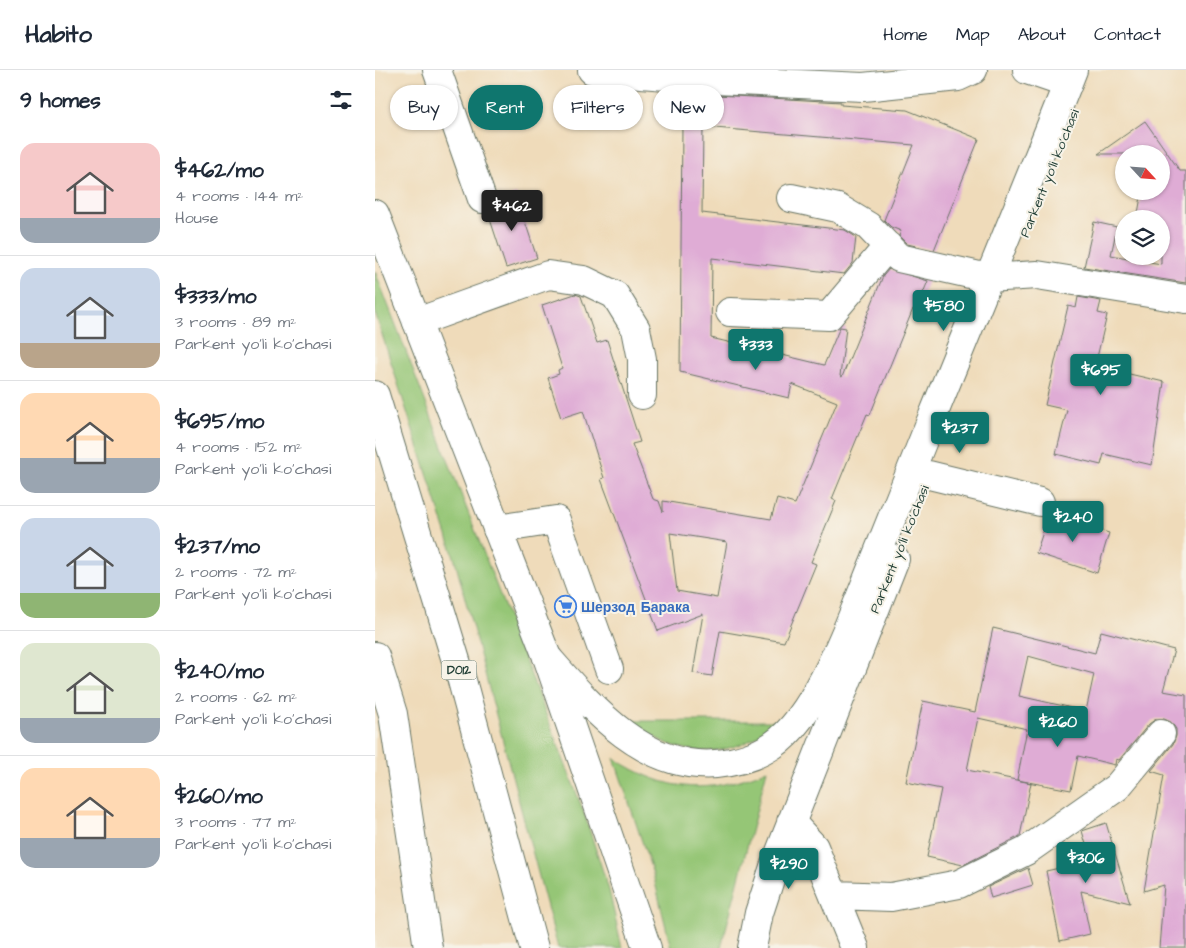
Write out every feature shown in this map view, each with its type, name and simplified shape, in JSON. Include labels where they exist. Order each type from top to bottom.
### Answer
[{"type":"main road","points":[[437,70],[482,199]]},
{"type":"main road","points":[[592,70],[715,80],[863,87],[958,77],[973,70]]},
{"type":"main road","points":[[1027,70],[1077,75]]},
{"type":"main road","name":"Parkent yo'li ko'chasi","points":[[752,948],[759,913],[791,822],[929,475],[998,278],[1077,75]]},
{"type":"main road","points":[[791,198],[838,208],[868,226],[899,258],[998,278],[1037,275],[1186,299]]},
{"type":"main road","points":[[375,214],[547,657],[647,948]]},
{"type":"main road","points":[[730,312],[829,316],[888,246]]},
{"type":"main road","points":[[417,322],[549,275],[584,280],[615,294],[636,329],[642,359],[642,396]]},
{"type":"main road","name":"Parkent yo'li ko'chasi","points":[[547,657],[608,722],[645,748],[684,763],[729,762],[751,756],[773,745],[791,730],[811,700],[855,609],[998,278]]},
{"type":"main road","name":"D012","points":[[375,395],[461,677],[534,948]]},
{"type":"main road","points":[[929,475],[1040,502]]},
{"type":"main road","points":[[497,529],[555,520],[609,669]]},
{"type":"main road","points":[[375,656],[393,714],[427,948]]},
{"type":"main road","points":[[834,896],[891,897],[959,884],[1026,851],[1117,787],[1161,734]]},
{"type":"main road","points":[[791,822],[814,847],[855,948]]},
{"type":"green space","points":[[375,271],[583,810],[609,890],[622,948],[558,948],[454,557],[375,313]]},
{"type":"green space","points":[[631,721],[781,721],[762,734],[743,743],[725,749],[706,751],[687,749],[669,744]]},
{"type":"green space","points":[[614,758],[634,770],[653,778],[671,784],[689,786],[726,784],[767,770],[721,948],[671,948],[653,874]]},
{"type":"building","points":[[724,95],[841,102],[841,105],[907,110],[979,139],[934,250],[907,244],[899,236],[901,231],[891,227],[884,220],[914,145],[724,129]]},
{"type":"building","points":[[1145,121],[1162,145],[1115,145],[1115,154],[1098,154]]},
{"type":"building","points":[[682,130],[703,130],[702,213],[845,230],[856,237],[853,263],[844,274],[712,258],[711,338],[824,365],[840,327],[846,328],[840,376],[842,377],[883,276],[889,269],[928,281],[916,310],[913,309],[870,415],[867,414],[832,499],[836,501],[811,562],[816,564],[784,642],[720,631],[712,676],[693,673],[703,614],[658,631],[601,479],[604,478],[583,411],[561,418],[548,378],[559,374],[558,370],[562,368],[542,305],[575,294],[581,296],[597,343],[607,340],[640,442],[632,444],[653,499],[659,501],[663,512],[663,501],[771,519],[777,499],[795,504],[837,402],[792,384],[789,398],[680,372]],"holes":[[[670,533],[727,542],[717,598],[677,591]]]},
{"type":"building","points":[[1170,157],[1180,171],[1186,171],[1186,283],[1084,267],[1094,222],[1115,227],[1111,255],[1115,256],[1115,265],[1170,265],[1170,210],[1139,210],[1140,200],[1170,200]]},
{"type":"building","points":[[516,194],[537,258],[506,268],[488,213],[494,209],[497,201]]},
{"type":"building","points":[[1078,297],[1101,301],[1098,313],[1107,315],[1095,366],[1164,382],[1152,465],[1104,454],[1101,465],[1056,454],[1067,410],[1045,405],[1068,306],[1076,308]]},
{"type":"building","points":[[1049,514],[1109,533],[1097,573],[1036,553]]},
{"type":"building","points":[[993,628],[1095,653],[1101,631],[1174,650],[1163,691],[1186,695],[1186,948],[1159,948],[1164,885],[1144,891],[1164,775],[1151,771],[1173,744],[1176,729],[1171,722],[1164,719],[1156,719],[1149,724],[1119,760],[1116,759],[1115,765],[1078,756],[1071,790],[1017,780],[1027,729],[978,718],[967,770],[1031,783],[1020,836],[963,865],[927,857],[941,789],[906,782],[923,701],[975,712]],"holes":[[[1028,656],[1094,674],[1086,711],[1019,696]]]},
{"type":"building","points":[[1106,823],[1130,903],[1081,891],[1090,934],[1060,941],[1046,871],[1091,861],[1082,831]]},
{"type":"building","points":[[1028,868],[1033,885],[991,898],[988,887]]},
{"type":"place","name":"Шерзод Барака","points":[[565,607]]}]
